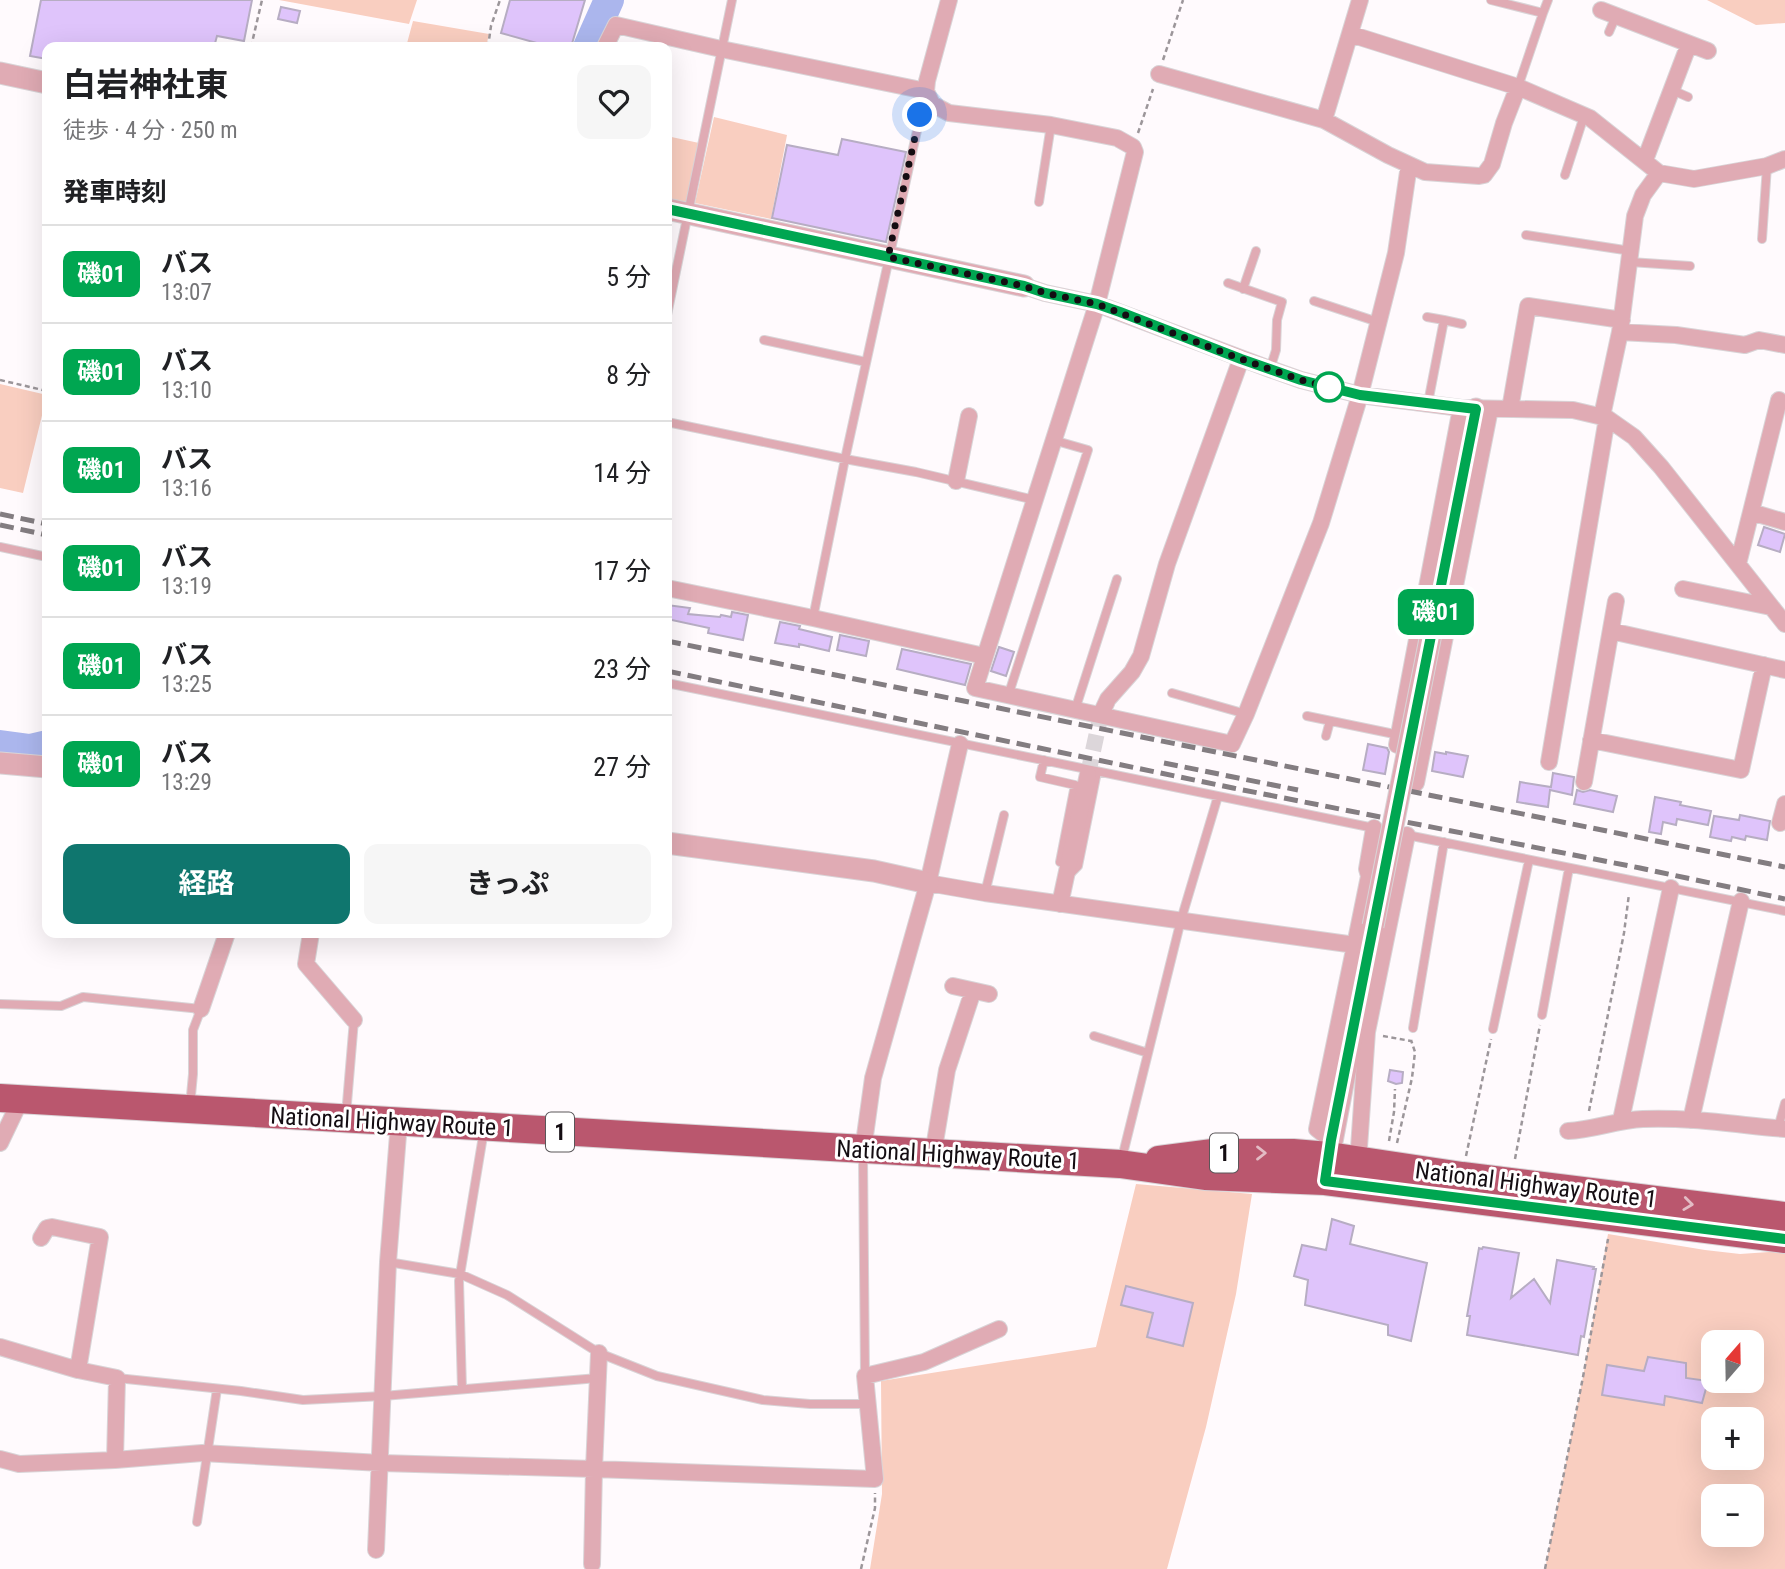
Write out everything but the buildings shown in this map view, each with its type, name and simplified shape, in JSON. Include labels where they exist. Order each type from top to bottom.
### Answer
[{"type":"highway","name":"National Highway Route 1","points":[[10,1099],[1120,1164],[1213,1153],[1293,1153],[1785,1239]]},
{"type":"highway","name":"National Highway Route 1","points":[[1328,1159],[1785,1216]]},
{"type":"street","points":[[949,0],[927,81],[926,91],[932,104],[949,113],[1051,125],[1117,138],[1133,147],[1135,152],[1097,304],[975,688],[1232,744],[1246,715],[1321,523],[1360,395],[1396,253],[1409,165]]},
{"type":"street","points":[[1324,120],[1360,0]]},
{"type":"street","points":[[1609,19],[1708,51]]},
{"type":"street","points":[[608,42],[616,25],[926,91]]},
{"type":"street","points":[[1350,34],[1518,87],[1590,118],[1659,173],[1694,178],[1767,166],[1785,159]]},
{"type":"street","points":[[1645,160],[1689,44]]},
{"type":"street","points":[[0,73],[42,81]]},
{"type":"street","points":[[1159,74],[1324,120],[1424,172],[1484,175],[1492,164],[1518,87]]},
{"type":"street","points":[[1549,762],[1621,326],[1635,216],[1643,195],[1659,173]]},
{"type":"street","points":[[672,210],[1097,304],[1301,380],[1360,395],[1476,409],[1573,410],[1605,417],[1634,437],[1652,457],[1785,624]]},
{"type":"street","points":[[1510,409],[1528,306],[1676,335],[1745,345],[1759,340],[1785,345]]},
{"type":"street","points":[[1101,714],[1108,699],[1132,673],[1141,656],[1167,564],[1241,359]]},
{"type":"street","points":[[1738,564],[1779,400]]},
{"type":"street","points":[[1328,1159],[1476,409]]},
{"type":"street","points":[[1398,740],[1476,409]]},
{"type":"street","points":[[1416,783],[1427,731],[1476,409]]},
{"type":"street","points":[[956,481],[969,416]]},
{"type":"street","points":[[1751,512],[1785,522]]},
{"type":"street","points":[[672,589],[984,656]]},
{"type":"street","points":[[1683,589],[1771,607]]},
{"type":"street","points":[[1584,782],[1616,601]]},
{"type":"street","points":[[1611,631],[1785,670]]},
{"type":"street","points":[[1591,740],[1741,770],[1764,665]]},
{"type":"street","points":[[1403,716],[1427,731]]},
{"type":"street","points":[[863,1150],[873,1079],[928,883],[960,744]]},
{"type":"street","points":[[0,762],[42,766]]},
{"type":"street","points":[[1060,904],[1093,773]]},
{"type":"street","points":[[1780,823],[1785,803]]},
{"type":"street","points":[[1328,1159],[1317,1129],[1369,876],[1367,869],[1374,828]]},
{"type":"street","points":[[1358,1162],[1367,1032],[1407,835]]},
{"type":"street","points":[[672,844],[874,871],[985,893],[1354,945]]},
{"type":"street","points":[[1060,862],[1066,878]]},
{"type":"street","points":[[1621,1120],[1671,888]]},
{"type":"street","points":[[1691,1120],[1741,901]]},
{"type":"street","points":[[201,1009],[225,938]]},
{"type":"street","points":[[310,938],[306,964],[354,1020]]},
{"type":"street","points":[[933,1154],[947,1070],[981,992],[953,986]]},
{"type":"street","points":[[0,1143],[10,1099]]},
{"type":"street","points":[[1567,1131],[1585,1130],[1621,1120],[1645,1119],[1691,1120],[1782,1129]]},
{"type":"street","points":[[376,1550],[388,1262],[399,1122]]},
{"type":"street","points":[[41,1238],[47,1228],[52,1227],[100,1237],[78,1370]]},
{"type":"street","points":[[0,1459],[19,1464],[207,1454],[381,1463],[875,1479],[865,1376],[924,1362],[999,1329]]},
{"type":"street","points":[[0,1347],[78,1370],[117,1378],[115,1460]]},
{"type":"street","points":[[592,1564],[599,1353]]},
{"type":"lane","points":[[672,291],[732,0]]},
{"type":"lane","points":[[1491,0],[1543,13]]},
{"type":"lane","points":[[1518,87],[1548,0]]},
{"type":"lane","points":[[1672,90],[1688,97]]},
{"type":"lane","points":[[813,618],[888,257],[926,91]]},
{"type":"lane","points":[[1565,174],[1584,116]]},
{"type":"lane","points":[[1039,202],[1051,125]]},
{"type":"lane","points":[[1762,239],[1767,166]]},
{"type":"lane","points":[[1526,235],[1631,257],[1690,266]]},
{"type":"lane","points":[[1243,289],[1256,251]]},
{"type":"lane","points":[[1228,283],[1282,302],[1277,320],[1276,350],[1270,369]]},
{"type":"lane","points":[[1314,301],[1378,322]]},
{"type":"lane","points":[[1427,317],[1462,324]]},
{"type":"lane","points":[[1428,403],[1444,320]]},
{"type":"lane","points":[[764,340],[866,362]]},
{"type":"lane","points":[[672,423],[956,481],[1035,500]]},
{"type":"lane","points":[[1008,696],[1088,450],[1053,440]]},
{"type":"lane","points":[[0,547],[42,556]]},
{"type":"lane","points":[[1075,710],[1117,579]]},
{"type":"lane","points":[[672,684],[1044,760],[1093,773],[1785,911]]},
{"type":"lane","points":[[1172,693],[1246,715]]},
{"type":"lane","points":[[1307,716],[1398,740]]},
{"type":"lane","points":[[1326,736],[1329,721]]},
{"type":"lane","points":[[1044,760],[1040,777],[1075,785],[1060,862]]},
{"type":"lane","points":[[1120,1164],[1181,920],[1219,796]]},
{"type":"lane","points":[[985,893],[1004,815]]},
{"type":"lane","points":[[1413,1028],[1444,842]]},
{"type":"lane","points":[[1493,1029],[1529,860]]},
{"type":"lane","points":[[1542,1015],[1569,868]]},
{"type":"lane","points":[[0,1004],[61,1006],[83,997],[201,1009],[193,1030],[193,1074],[189,1109]]},
{"type":"lane","points":[[346,1119],[354,1020]]},
{"type":"lane","points":[[1094,1036],[1148,1053]]},
{"type":"lane","points":[[1782,1129],[1785,1103]]},
{"type":"lane","points":[[462,1389],[460,1274],[484,1127]]},
{"type":"lane","points":[[863,1150],[865,1376]]},
{"type":"lane","points":[[388,1262],[460,1274],[508,1295],[599,1353],[657,1376],[763,1400],[867,1405]]},
{"type":"lane","points":[[117,1378],[303,1400],[598,1378]]},
{"type":"lane","points":[[197,1522],[216,1389]]},
{"type":"path","points":[[252,42],[262,0]]},
{"type":"path","points":[[489,42],[500,0]]},
{"type":"path","points":[[0,380],[42,390]]},
{"type":"path","points":[[1585,1130],[1624,933],[1631,880]]},
{"type":"path","points":[[1511,1182],[1542,1015]]},
{"type":"path","points":[[1466,1157],[1493,1029]]},
{"type":"path","points":[[1367,1032],[1411,1041],[1415,1052],[1397,1145]]},
{"type":"path","points":[[1388,1146],[1395,1089]]},
{"type":"path","points":[[1545,1569],[1608,1234]]},
{"type":"path","points":[[861,1569],[875,1508],[875,1479]]},
{"type":"shaded area","points":[[279,0],[417,0],[409,24]]},
{"type":"shaded area","points":[[1707,0],[1785,0],[1785,23],[1756,25]]},
{"type":"shaded area","points":[[413,21],[489,34],[487,42],[407,42]]},
{"type":"shaded area","points":[[714,117],[787,135],[771,219],[695,203]]},
{"type":"shaded area","points":[[672,137],[699,143],[687,202],[672,199]]},
{"type":"shaded area","points":[[0,384],[42,394],[42,415],[23,493],[0,488]]},
{"type":"shaded area","points":[[1136,1184],[1252,1194],[1236,1294],[1206,1427],[1167,1569],[870,1569],[882,1494],[881,1381],[1096,1347]]},
{"type":"shaded area","points":[[1608,1234],[1740,1254],[1785,1251],[1785,1569],[1545,1569]]},
{"type":"waterway","points":[[590,42],[609,0]]},
{"type":"waterway","points":[[0,745],[30,749],[42,746]]},
{"type":"tunnel","points":[[1088,774],[1101,714]]},
{"type":"railway","points":[[0,514],[42,523]]},
{"type":"railway","points":[[0,525],[42,534]]},
{"type":"railway","points":[[672,642],[1785,867]]},
{"type":"railway","points":[[672,672],[1785,899]]},
{"type":"railway","points":[[1164,763],[1298,790]]},
{"type":"bus line","name":"磯01","points":[[672,210],[1097,304],[1301,380],[1360,395],[1476,409],[1325,1181],[1785,1239]]},
{"type":"route","points":[[920,115],[888,257],[1097,304],[1241,359],[1329,387]]}]
